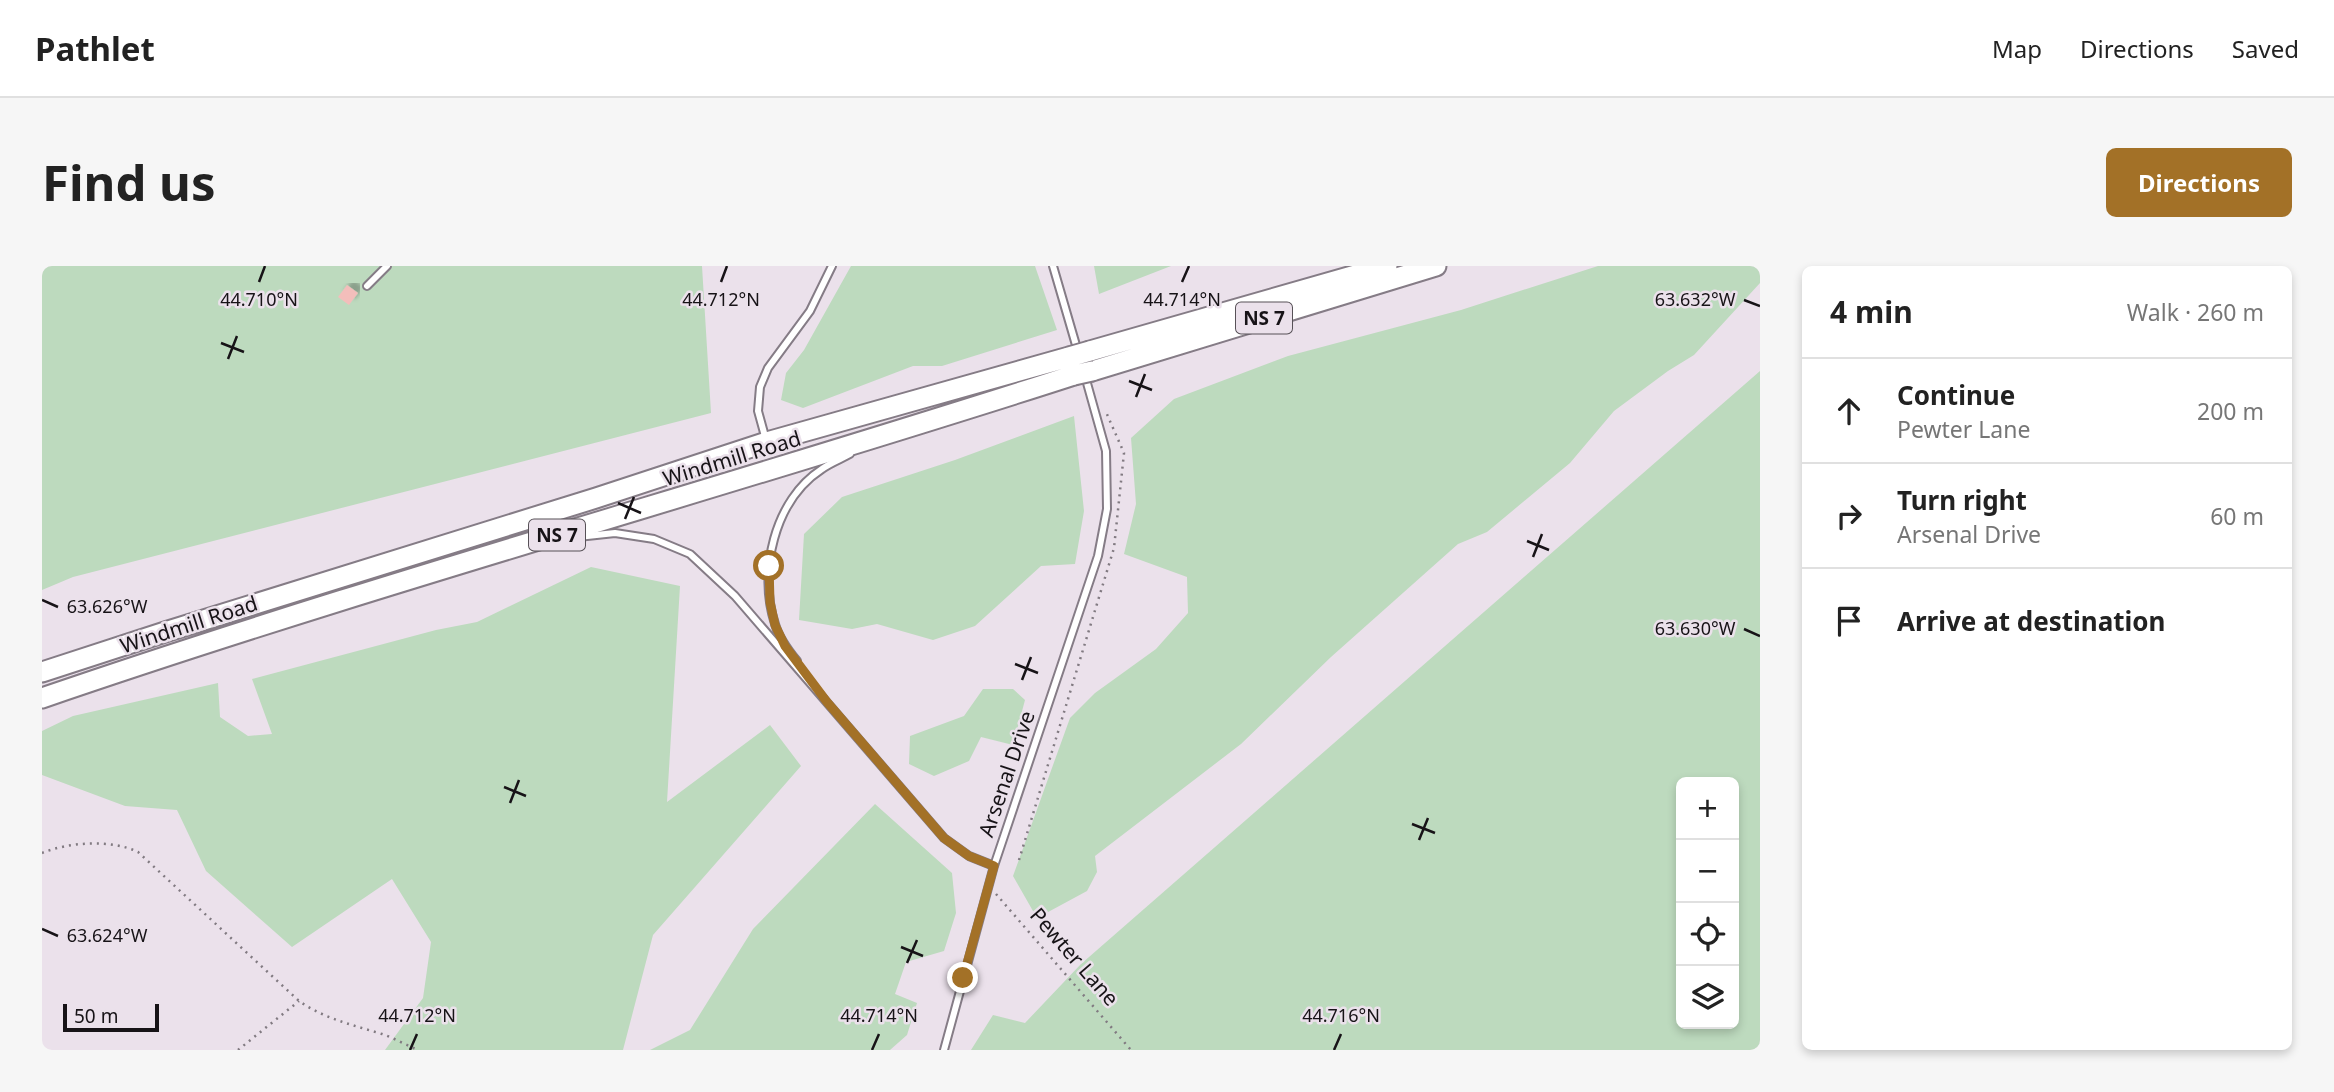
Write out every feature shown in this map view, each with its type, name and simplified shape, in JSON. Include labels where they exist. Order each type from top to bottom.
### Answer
[{"type":"highway","name":"Windmill Road","points":[[42,698],[216,638],[958,413],[1081,364],[1387,266]]},
{"type":"highway","name":"Windmill Road","points":[[42,672],[767,442],[1081,364],[1436,266]]},
{"type":"lane","points":[[367,286],[387,266]]},
{"type":"lane","points":[[767,442],[758,411],[760,387],[768,368],[810,312],[832,266]]},
{"type":"lane","name":"Arsenal Drive","points":[[943,1050],[994,866],[1098,556],[1107,509],[1106,451],[1053,266]]},
{"type":"lane","points":[[827,702],[785,646],[775,625],[770,602],[769,566],[775,535],[783,516],[801,488],[821,469],[853,453],[958,413]]},
{"type":"lane","points":[[434,572],[460,569],[575,537],[615,533],[654,539],[690,554],[735,596],[944,838],[969,856],[994,866]]},
{"type":"path","points":[[1019,860],[1114,548],[1124,453],[1104,408]]},
{"type":"path","points":[[42,853],[55,848],[96,844],[126,846],[138,852],[299,1001],[325,1016],[385,1035],[418,1050]]},
{"type":"path","name":"Pewter Lane","points":[[990,887],[1131,1050]]},
{"type":"path","points":[[238,1050],[299,1001]]},
{"type":"green space","points":[[42,266],[702,266],[711,413],[73,577],[42,590]]},
{"type":"green space","points":[[851,266],[1035,266],[1057,330],[942,366],[913,366],[803,408],[781,400],[786,373],[804,350]]},
{"type":"green space","points":[[1094,266],[1171,266],[1099,294]]},
{"type":"green space","points":[[1598,266],[1760,266],[1760,283],[1694,355],[1614,411],[1570,463],[1487,532],[1458,544],[1331,657],[1241,744],[1095,856],[1097,872],[1087,891],[1037,918],[1013,876],[1070,718],[1095,693],[1156,649],[1188,613],[1187,577],[1124,554],[1136,504],[1131,438],[1174,399],[1288,356],[1461,310]]},
{"type":"green space","points":[[1760,371],[1760,1050],[971,1050],[993,1015],[1025,1023],[1081,964]]},
{"type":"green space","points":[[1074,416],[1084,511],[1075,564],[1041,566],[975,626],[933,640],[877,624],[852,629],[799,620],[804,534],[842,497],[955,460]]},
{"type":"green space","points":[[591,567],[680,586],[667,802],[770,725],[801,766],[653,935],[623,1050],[385,1050],[423,998],[431,942],[392,879],[292,947],[206,871],[177,810],[125,806],[42,775],[42,731],[73,716],[218,683],[220,717],[248,736],[272,734],[252,679],[436,630],[477,622]]},
{"type":"green space","points":[[983,689],[1013,689],[1025,700],[1013,745],[981,737],[969,761],[934,776],[909,764],[910,736],[964,716]]},
{"type":"green space","points":[[875,804],[952,873],[956,913],[944,951],[906,962],[895,994],[917,1003],[907,1035],[890,1050],[650,1050],[690,1030],[753,929]]},
{"type":"building","points":[[347,285],[358,293],[349,305],[338,297]]},
{"type":"route","points":[[769,566],[770,602],[775,625],[785,646],[827,702],[944,838],[969,856],[994,866],[963,978]]}]
